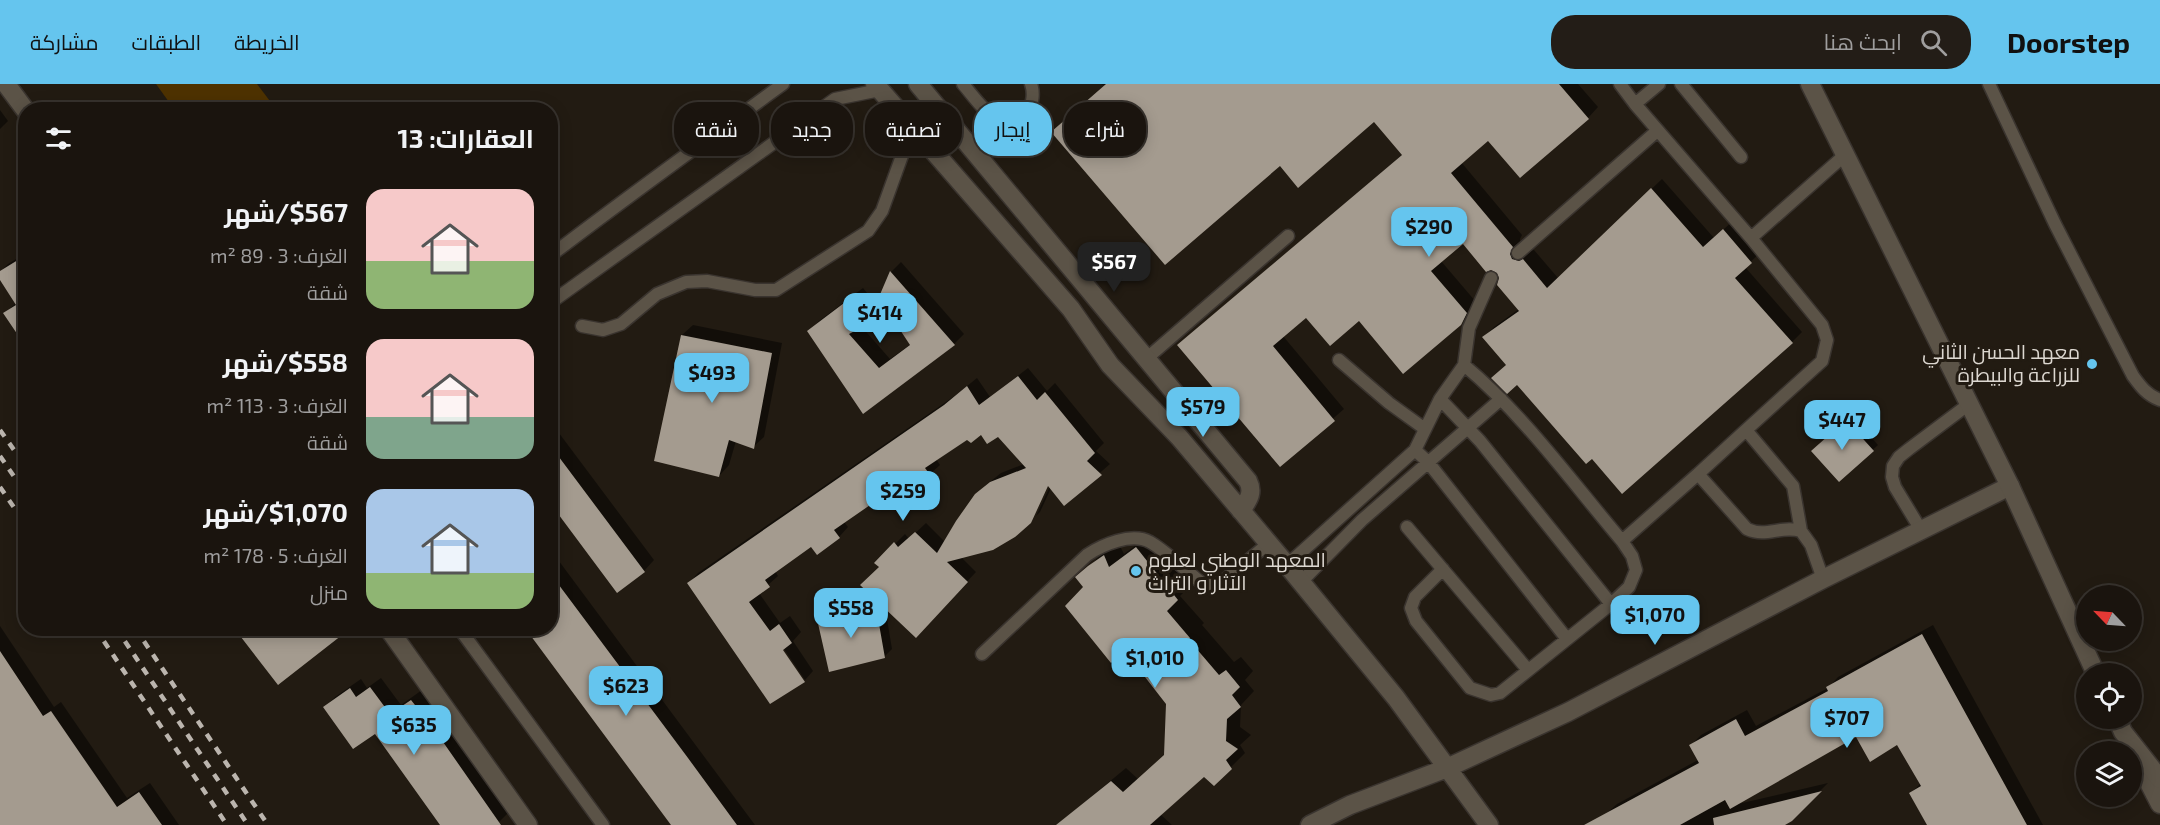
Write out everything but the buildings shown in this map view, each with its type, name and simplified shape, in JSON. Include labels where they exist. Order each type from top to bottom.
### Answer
[{"type":"street","points":[[6,84],[19,102]]},
{"type":"street","points":[[918,84],[1248,481],[1252,488],[1241,511]]},
{"type":"street","points":[[1810,84],[2010,486],[2091,663]]},
{"type":"street","points":[[877,87],[890,102]]},
{"type":"street","points":[[937,156],[1062,298],[1110,365],[1179,437],[1269,543],[1396,698],[1488,825]]},
{"type":"street","points":[[1310,825],[1350,805],[1447,768],[1568,712],[1823,579],[2010,486]]},
{"type":"street","points":[[394,636],[528,825]]},
{"type":"street","points":[[2122,729],[2160,804]]},
{"type":"street","points":[[2123,729],[2156,771]]},
{"type":"lane","points":[[558,250],[783,84]]},
{"type":"lane","points":[[963,84],[989,114],[1002,122],[1019,120],[1032,106],[1033,88],[1031,84]]},
{"type":"lane","points":[[1620,84],[1657,131],[1751,238],[1822,325],[1827,340],[1822,361],[1622,541]]},
{"type":"lane","points":[[1635,104],[1659,84]]},
{"type":"lane","points":[[1681,84],[1741,157]]},
{"type":"lane","points":[[1989,84],[2055,224],[2133,376],[2141,388],[2160,400]]},
{"type":"lane","points":[[558,297],[835,99],[877,87]]},
{"type":"lane","points":[[1518,253],[1657,131]]},
{"type":"lane","points":[[1751,238],[1846,154]]},
{"type":"lane","points":[[582,326],[603,330],[621,324],[657,294],[686,282],[707,281],[755,290],[776,290],[867,231],[882,210],[902,156]]},
{"type":"lane","points":[[1146,359],[1288,236]]},
{"type":"lane","points":[[1287,565],[1415,450],[1440,399],[1464,365],[1469,328],[1491,278]]},
{"type":"lane","points":[[1339,360],[1389,403],[1425,429]]},
{"type":"lane","points":[[1443,569],[1415,597],[1411,608],[1416,621],[1470,688],[1491,695],[1500,693],[1611,604],[1629,587],[1636,570],[1632,556],[1622,541],[1502,399],[1464,365]]},
{"type":"lane","points":[[1440,399],[1470,429],[1611,604]]},
{"type":"lane","points":[[1301,582],[1362,520],[1502,399]]},
{"type":"lane","points":[[1920,530],[1895,487],[1892,477],[1893,466],[1899,457],[1969,405]]},
{"type":"lane","points":[[1746,430],[1793,486],[1801,531],[1811,544],[1823,579]]},
{"type":"lane","points":[[1415,450],[1428,462],[1567,639]]},
{"type":"lane","points":[[1698,474],[1747,529],[1757,533],[1791,528],[1801,531]]},
{"type":"lane","points":[[1407,527],[1528,670]]},
{"type":"lane","points":[[982,654],[1087,555],[1098,548],[1130,539],[1150,542],[1203,584],[1212,585],[1221,583],[1269,543]]},
{"type":"lane","points":[[465,636],[603,825]]},
{"type":"shaded area","points":[[156,84],[257,84],[271,102],[169,102]]},
{"type":"railway","points":[[0,430],[18,456]]},
{"type":"railway","points":[[0,456],[18,482]]},
{"type":"railway","points":[[0,487],[18,513]]},
{"type":"railway","points":[[100,636],[227,825]]},
{"type":"railway","points":[[121,636],[248,825]]},
{"type":"railway","points":[[140,636],[268,825]]},
{"type":"place","name":"معهد الحسن الثاني للزراعة والبيطرة","points":[[2092,364]]},
{"type":"place","name":"المعهد الوطني لعلوم الآثار و التراث","points":[[1136,571]]}]
